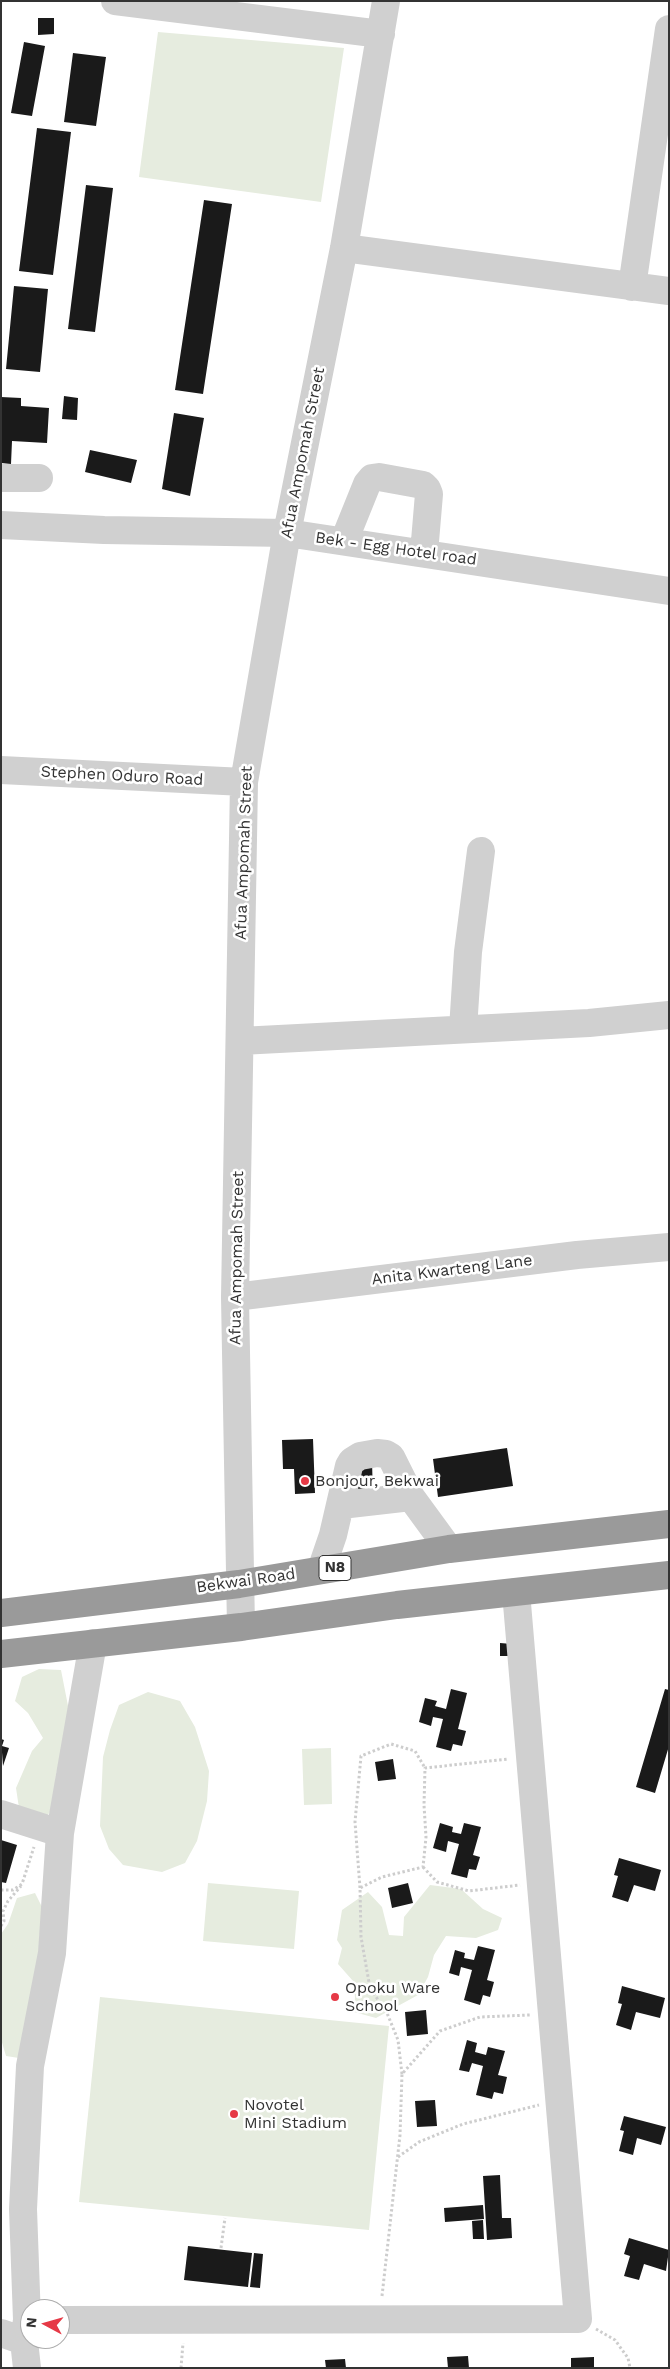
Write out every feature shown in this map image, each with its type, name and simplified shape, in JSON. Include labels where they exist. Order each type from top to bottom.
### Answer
[{"type":"highway","name":"Bekwai Road","points":[[1,1613],[239,1584],[449,1549],[669,1524]]},
{"type":"highway","points":[[1,1654],[241,1627],[397,1605],[669,1575]]},
{"type":"street","points":[[114,1],[381,34]]},
{"type":"street","name":"Afua Ampomah Street","points":[[241,1627],[235,1297],[244,782],[287,534],[344,248],[386,1]]},
{"type":"street","points":[[632,287],[669,29]]},
{"type":"street","points":[[344,248],[669,291]]},
{"type":"street","points":[[344,541],[367,484],[372,478],[378,476],[423,484],[427,489],[429,494],[424,553]]},
{"type":"street","points":[[1,478],[39,478]]},
{"type":"street","name":"Bek - Egg Hotel road","points":[[1,525],[104,530],[287,534],[669,591]]},
{"type":"street","name":"Stephen Oduro Road","points":[[1,770],[244,782]]},
{"type":"street","points":[[462,1029],[468,952],[481,851]]},
{"type":"street","points":[[240,1041],[589,1023],[669,1015]]},
{"type":"street","name":"Anita Kwarteng Lane","points":[[235,1297],[577,1255],[669,1247]]},
{"type":"street","points":[[321,1570],[352,1461],[360,1456],[377,1453],[386,1454],[391,1457],[411,1497],[449,1549]]},
{"type":"street","points":[[341,1505],[411,1497]]},
{"type":"street","points":[[70,2320],[578,2319],[516,1592]]},
{"type":"street","points":[[21,2299],[30,2066],[52,1954],[60,1833],[93,1643]]},
{"type":"street","points":[[1,1814],[60,1833]]},
{"type":"street","points":[[24,2349],[27,2368]]},
{"type":"path","points":[[380,2319],[398,2157],[402,2074],[398,2040],[387,2012],[370,1988],[361,1937],[360,1888],[355,1822],[361,1756],[391,1744],[415,1751],[426,1768],[424,1805],[426,1837],[423,1867],[437,1882],[469,1891],[540,1882]]},
{"type":"path","points":[[426,1768],[529,1758]]},
{"type":"path","points":[[1,1926],[4,1920],[3,1912],[8,1902],[22,1884],[35,1843],[60,1833]]},
{"type":"path","points":[[360,1888],[382,1877],[423,1867]]},
{"type":"path","points":[[1,1890],[13,1890],[22,1884]]},
{"type":"path","points":[[402,2074],[440,2031],[480,2017],[518,2016],[551,2012]]},
{"type":"path","points":[[398,2157],[419,2142],[463,2124],[559,2100]]},
{"type":"path","points":[[221,2248],[225,2218]]},
{"type":"path","points":[[578,2319],[615,2340],[628,2358],[630,2368]]},
{"type":"shaded area","points":[[158,32],[344,48],[321,202],[139,177]]},
{"type":"shaded area","points":[[39,1669],[61,1670],[69,1711],[65,1746],[56,1774],[54,1807],[46,1817],[22,1828],[16,1788],[32,1751],[43,1738],[28,1713],[15,1701],[22,1677]]},
{"type":"shaded area","points":[[148,1692],[180,1701],[195,1727],[209,1771],[207,1801],[197,1841],[185,1863],[162,1872],[123,1865],[109,1849],[100,1826],[103,1757],[110,1730],[119,1705]]},
{"type":"shaded area","points":[[331,1748],[332,1804],[304,1805],[302,1749]]},
{"type":"shaded area","points":[[208,1883],[299,1891],[294,1949],[203,1941]]},
{"type":"shaded area","points":[[430,1885],[461,1889],[483,1909],[502,1918],[498,1930],[476,1938],[446,1936],[434,1955],[428,1977],[418,1995],[376,2018],[354,2012],[353,1981],[338,1964],[342,1948],[337,1940],[342,1910],[368,1892],[382,1907],[389,1935],[403,1936],[404,1917]]},
{"type":"shaded area","points":[[35,1893],[45,1913],[39,1938],[44,1959],[19,2058],[6,2056],[1,2039],[1,1934],[8,1924],[17,1898]]},
{"type":"shaded area","name":"Novotel Mini Stadium","points":[[100,1997],[389,2026],[369,2230],[79,2202]]},
{"type":"building","points":[[38,18],[54,18],[54,34],[38,35]]},
{"type":"building","points":[[24,42],[45,46],[32,116],[11,113]]},
{"type":"building","points":[[73,53],[106,57],[96,126],[64,122]]},
{"type":"building","points":[[37,128],[71,132],[53,275],[19,271]]},
{"type":"building","points":[[86,185],[113,188],[95,332],[68,329]]},
{"type":"building","points":[[204,200],[232,204],[203,394],[175,390]]},
{"type":"building","points":[[14,286],[48,289],[40,372],[6,369]]},
{"type":"building","points":[[64,396],[78,398],[77,420],[62,419]]},
{"type":"building","points":[[1,397],[21,398],[21,406],[49,408],[47,443],[12,441],[11,464],[1,463]]},
{"type":"building","points":[[174,413],[204,418],[190,496],[162,489]]},
{"type":"building","points":[[90,450],[137,460],[131,483],[85,472]]},
{"type":"building","points":[[313,1439],[315,1493],[295,1494],[294,1469],[283,1469],[282,1440]]},
{"type":"building","points":[[507,1448],[513,1486],[438,1497],[433,1459]]},
{"type":"building","points":[[372,1461],[373,1497],[354,1498],[353,1462]]},
{"type":"building","points":[[500,1643],[512,1644],[512,1656],[500,1656]]},
{"type":"building","points":[[451,1689],[467,1693],[458,1729],[466,1731],[462,1746],[453,1744],[451,1751],[436,1747],[443,1719],[433,1717],[431,1726],[419,1722],[425,1698],[437,1701],[435,1706],[446,1709]]},
{"type":"building","points":[[665,1689],[669,1690],[669,1746],[655,1793],[636,1787]]},
{"type":"building","points":[[1,1739],[4,1740],[2,1746],[9,1748],[3,1766]]},
{"type":"building","points":[[393,1759],[396,1779],[378,1781],[375,1762]]},
{"type":"building","points":[[440,1823],[453,1827],[452,1832],[461,1834],[464,1823],[481,1827],[473,1855],[480,1857],[476,1870],[469,1869],[467,1878],[451,1874],[459,1844],[448,1841],[446,1852],[433,1848]]},
{"type":"building","points":[[1,1840],[17,1845],[6,1883],[1,1882]]},
{"type":"building","points":[[619,1858],[661,1870],[655,1891],[634,1885],[628,1902],[612,1897],[618,1876],[614,1875]]},
{"type":"building","points":[[408,1883],[413,1903],[392,1908],[388,1888]]},
{"type":"building","points":[[478,1946],[495,1950],[487,1980],[494,1982],[490,1997],[483,1995],[480,2005],[464,2000],[472,1970],[461,1967],[459,1976],[449,1973],[455,1950],[465,1953],[464,1958],[474,1960]]},
{"type":"building","points":[[622,1986],[665,1998],[660,2018],[636,2012],[631,2030],[616,2025],[622,2004],[618,2003]]},
{"type":"building","points":[[426,2010],[428,2034],[407,2036],[405,2012]]},
{"type":"building","points":[[467,2040],[477,2043],[475,2052],[486,2055],[488,2047],[505,2051],[498,2075],[507,2077],[503,2094],[494,2092],[492,2099],[476,2095],[483,2066],[472,2063],[469,2072],[459,2070]]},
{"type":"building","points":[[435,2100],[437,2126],[417,2127],[415,2101]]},
{"type":"building","points":[[624,2116],[666,2127],[661,2145],[637,2138],[633,2155],[619,2151],[624,2131],[620,2130]]},
{"type":"building","points":[[500,2175],[502,2218],[511,2218],[512,2238],[487,2240],[483,2176]]},
{"type":"building","points":[[483,2205],[484,2219],[445,2222],[444,2208]]},
{"type":"building","points":[[483,2220],[484,2239],[473,2239],[472,2221]]},
{"type":"building","points":[[629,2238],[669,2250],[666,2271],[644,2264],[639,2280],[624,2276],[630,2256],[624,2254]]},
{"type":"building","points":[[188,2246],[252,2253],[248,2287],[184,2280]]},
{"type":"building","points":[[254,2253],[263,2254],[260,2288],[250,2287]]},
{"type":"building","points":[[468,2356],[469,2368],[448,2368],[447,2357]]},
{"type":"building","points":[[594,2357],[594,2368],[571,2368],[571,2358]]},
{"type":"building","points":[[345,2359],[346,2368],[326,2368],[325,2360]]},
{"type":"place","name":"Bonjour, Bekwai","points":[[305,1481]]},
{"type":"place","name":"Opoku Ware School","points":[[335,1997]]},
{"type":"place","name":"Novotel Mini Stadium","points":[[234,2114]]}]
